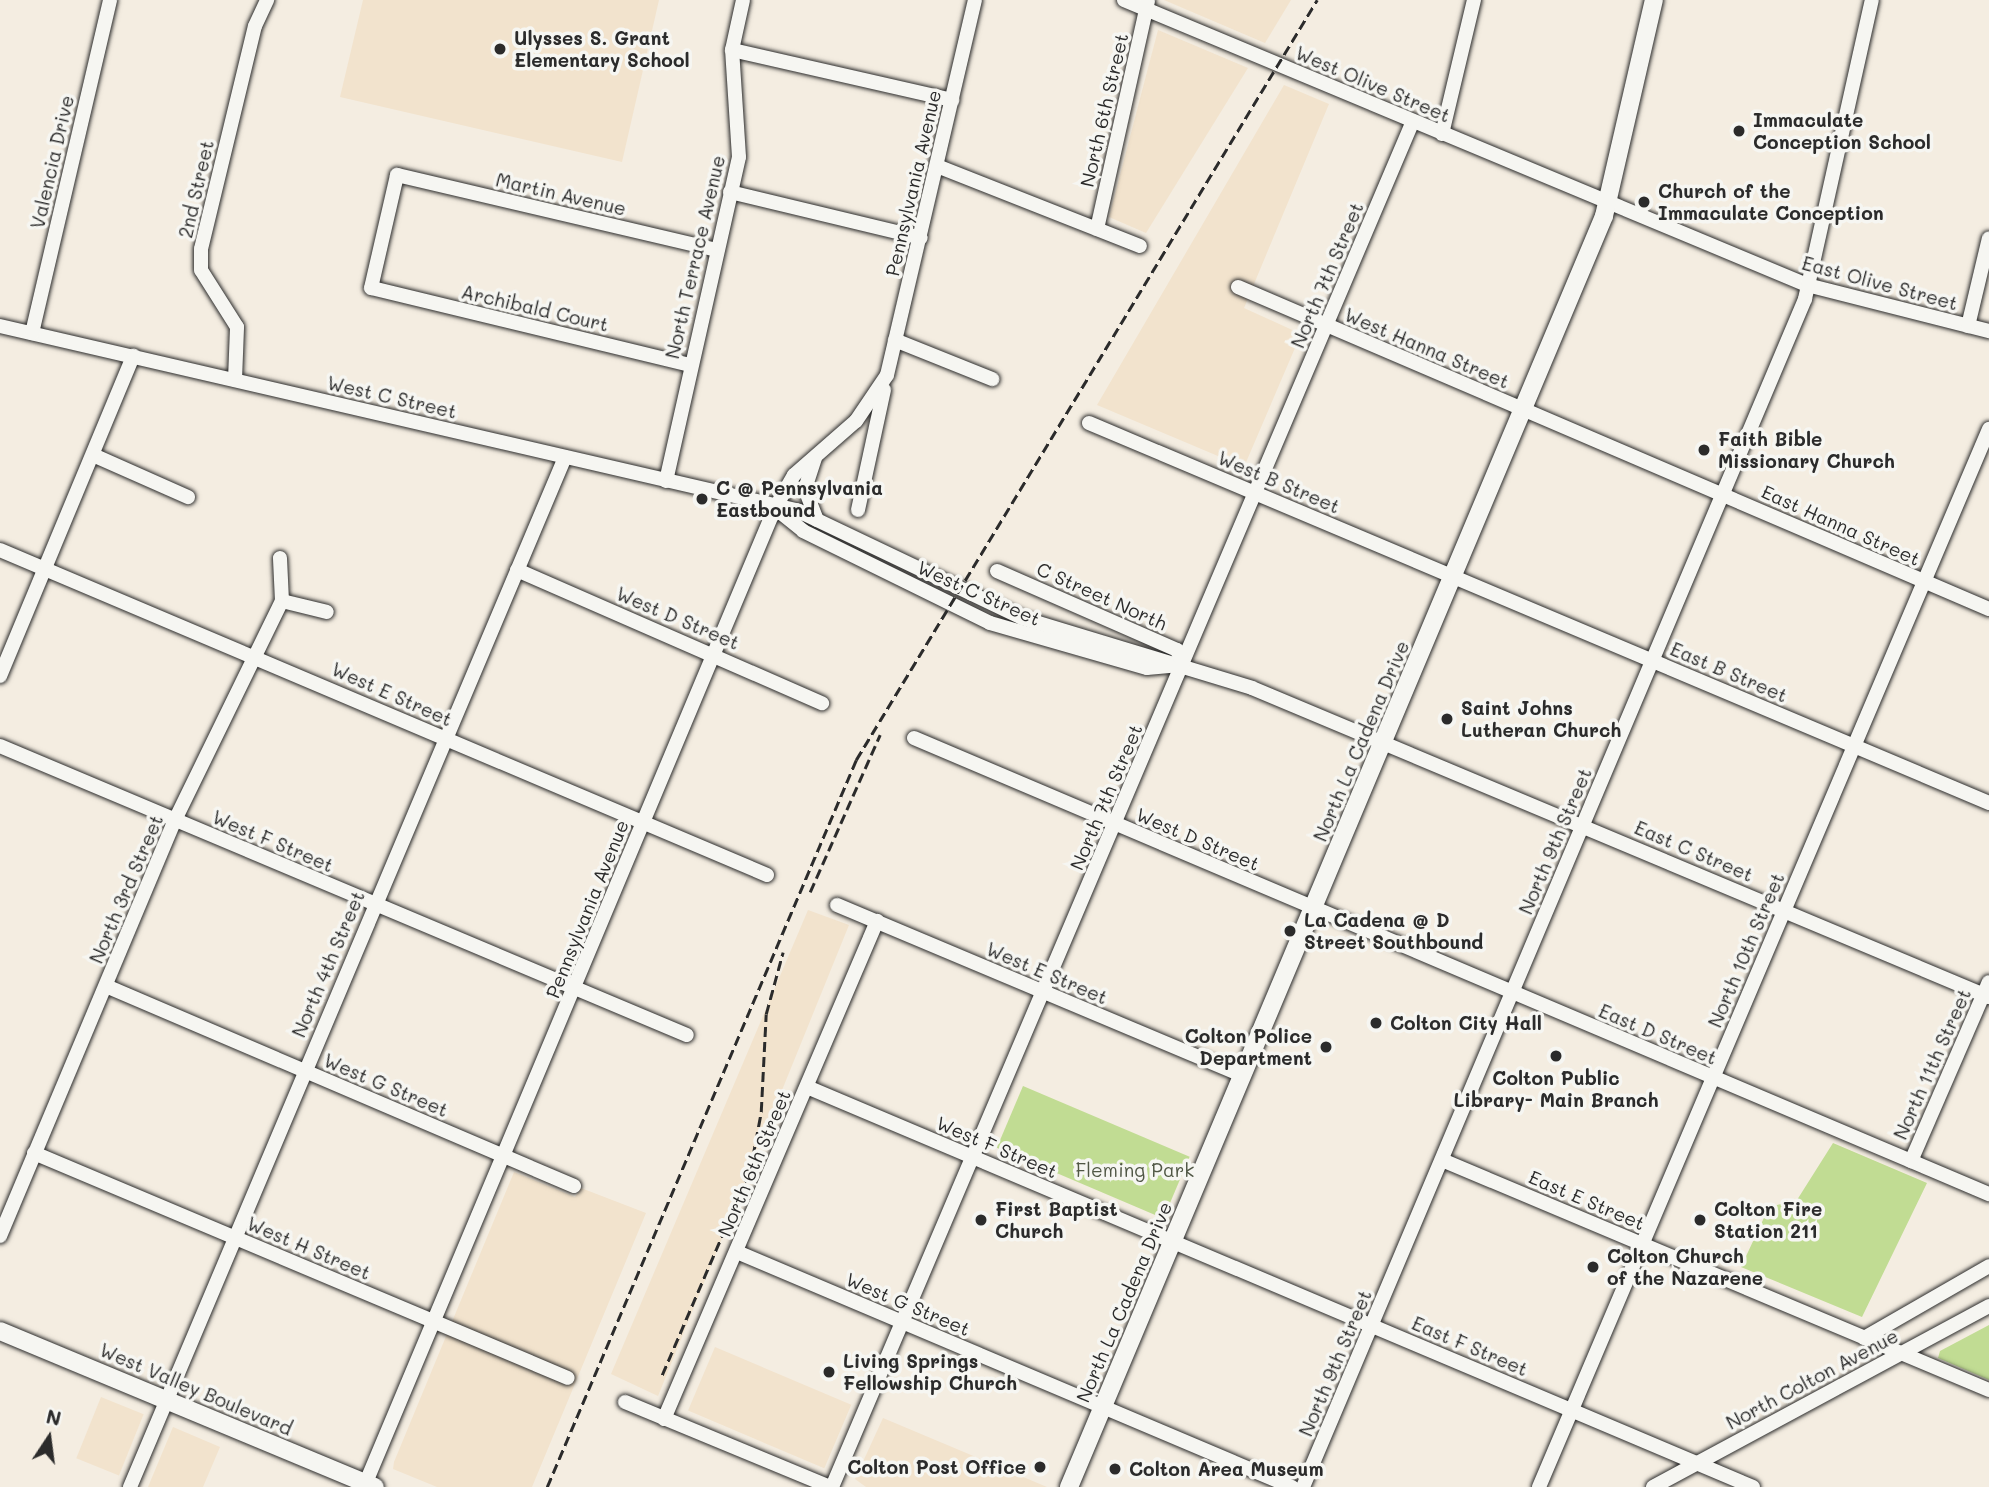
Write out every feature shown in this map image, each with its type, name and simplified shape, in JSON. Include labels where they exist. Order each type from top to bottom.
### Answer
[{"type":"main road","name":"North La Cadena Drive","points":[[1069,1487],[1454,577],[1607,203],[1654,0]]},
{"type":"main road","name":"West Valley Boulevard","points":[[0,1331],[368,1486]]},
{"type":"street","name":"Valencia Drive","points":[[32,333],[110,0]]},
{"type":"street","name":"2nd Street","points":[[235,380],[237,327],[201,270],[201,250],[255,26],[267,0]]},
{"type":"street","name":"North Terrace Avenue","points":[[666,481],[739,157],[732,50],[743,0]]},
{"type":"street","name":"Pennsylvania Avenue","points":[[858,510],[975,0]]},
{"type":"street","name":"West Olive Street","points":[[1124,0],[1147,5],[1441,134],[1607,203]]},
{"type":"street","points":[[1441,134],[1474,0]]},
{"type":"street","name":"North 9th Street","points":[[1303,1487],[1723,493],[1807,285],[1872,0]]},
{"type":"street","name":"North 6th Street","points":[[1097,229],[1147,5]]},
{"type":"street","points":[[732,50],[953,100]]},
{"type":"street","name":"North 7th Street","points":[[831,1487],[1116,825],[1413,121]]},
{"type":"street","points":[[937,166],[1140,246]]},
{"type":"street","name":"Martin Avenue","points":[[371,288],[397,175],[716,250]]},
{"type":"street","points":[[730,192],[921,238]]},
{"type":"street","name":"East Olive Street","points":[[1607,203],[1807,285],[1989,331]]},
{"type":"street","points":[[1968,326],[1989,238]]},
{"type":"street","name":"Archibald Court","points":[[371,288],[690,365]]},
{"type":"street","name":"West Hanna Street","points":[[1238,288],[1523,410]]},
{"type":"street","name":"West C Street","points":[[0,327],[565,457],[817,520],[1023,618],[1183,665],[1383,743]]},
{"type":"street","points":[[895,341],[992,379]]},
{"type":"street","points":[[0,676],[133,356]]},
{"type":"street","name":"Pennsylvania Avenue","points":[[368,1486],[432,1321],[505,1157],[775,508],[794,475],[856,421],[887,375]]},
{"type":"street","name":"East Hanna Street","points":[[1523,410],[1723,493],[1989,609]]},
{"type":"street","name":"West B Street","points":[[1089,423],[1454,577]]},
{"type":"street","name":"North 10th Street","points":[[1539,1487],[1989,429]]},
{"type":"street","points":[[93,456],[188,497]]},
{"type":"street","points":[[816,456],[805,489],[817,520]]},
{"type":"street","name":"North 4th Street","points":[[130,1487],[233,1237],[565,457]]},
{"type":"street","name":"West C Street","points":[[775,508],[803,531],[990,623],[1147,668],[1183,665]]},
{"type":"street","name":"West E Street","points":[[0,550],[256,654],[445,739],[767,875]]},
{"type":"street","name":"North 3rd Street","points":[[0,1236],[175,820],[282,601],[280,558]]},
{"type":"street","name":"West D Street","points":[[517,570],[714,653],[822,704]]},
{"type":"street","name":"C Street North","points":[[997,571],[1177,650],[1183,665]]},
{"type":"street","name":"East B Street","points":[[1454,577],[1989,803]]},
{"type":"street","points":[[282,601],[327,612]]},
{"type":"street","name":"West D Street","points":[[914,738],[1313,908]]},
{"type":"street","name":"East C Street","points":[[1383,743],[1784,910],[1987,991]]},
{"type":"street","name":"West F Street","points":[[0,747],[687,1035]]},
{"type":"street","name":"West E Street","points":[[837,905],[1243,1076]]},
{"type":"street","name":"East D Street","points":[[1313,908],[1989,1194]]},
{"type":"street","name":"North 6th Street","points":[[664,1419],[877,921]]},
{"type":"street","name":"West G Street","points":[[106,986],[574,1186]]},
{"type":"street","name":"North 11th Street","points":[[1911,1161],[1987,991]]},
{"type":"street","name":"West F Street","points":[[807,1087],[1173,1241]]},
{"type":"street","name":"West H Street","points":[[34,1153],[568,1378]]},
{"type":"street","name":"East E Street","points":[[1442,1160],[1989,1390]]},
{"type":"street","name":"East F Street","points":[[1173,1241],[1753,1487]]},
{"type":"street","name":"West G Street","points":[[737,1252],[1292,1487]]},
{"type":"street","name":"North Colton Avenue","points":[[1864,1338],[1989,1266]]},
{"type":"street","name":"North Colton Avenue","points":[[1653,1487],[1989,1306]]},
{"type":"street","points":[[625,1402],[831,1487]]},
{"type":"shaded area","name":"Ulysses S. Grant Elementary School","points":[[363,0],[659,0],[622,162],[340,97]]},
{"type":"shaded area","points":[[1164,0],[1291,0],[1265,43]]},
{"type":"shaded area","points":[[1158,30],[1248,68],[1146,233],[1109,217]]},
{"type":"shaded area","points":[[1284,85],[1329,104],[1244,308],[1301,334],[1244,467],[1097,405]]},
{"type":"shaded area","points":[[808,910],[849,925],[658,1396],[611,1374]]},
{"type":"shaded area","points":[[514,1172],[575,1197],[581,1188],[646,1213],[532,1487],[437,1487],[393,1469],[394,1462]]},
{"type":"shaded area","points":[[715,1347],[851,1405],[824,1468],[688,1411]]},
{"type":"shaded area","points":[[101,1397],[144,1414],[119,1475],[76,1458]]},
{"type":"shaded area","points":[[883,1418],[1047,1487],[866,1487],[855,1479]]},
{"type":"shaded area","points":[[173,1427],[220,1447],[203,1487],[148,1487]]},
{"type":"green space","name":"Fleming Park","points":[[1023,1086],[1190,1157],[1163,1218],[997,1148]]},
{"type":"green space","points":[[1833,1143],[1927,1183],[1862,1317],[1741,1267],[1769,1207],[1797,1200]]},
{"type":"green space","points":[[1989,1325],[1989,1380],[1938,1358],[1940,1351]]},
{"type":"railway","points":[[547,1487],[856,760],[1317,0]]},
{"type":"railway","points":[[810,892],[880,735]]},
{"type":"railway","points":[[662,1375],[750,1171],[761,1112],[766,1014],[783,952]]},
{"type":"place","name":"Ulysses S. Grant Elementary School","points":[[500,49]]},
{"type":"place","name":"Immaculate Conception School","points":[[1739,131]]},
{"type":"place","name":"Church of the Immaculate Conception","points":[[1644,202]]},
{"type":"place","name":"Faith Bible Missionary Church","points":[[1704,450]]},
{"type":"place","name":"C @ Pennsylvania Eastbound","points":[[702,499]]},
{"type":"place","name":"Saint Johns Lutheran Church","points":[[1447,719]]},
{"type":"place","name":"La Cadena @ D Street Southbound","points":[[1290,931]]},
{"type":"place","name":"Colton City Hall","points":[[1376,1023]]},
{"type":"place","name":"Colton Police Department","points":[[1326,1047]]},
{"type":"place","name":"Colton Public Library- Main Branch","points":[[1556,1056]]},
{"type":"place","name":"First Baptist Church","points":[[981,1220]]},
{"type":"place","name":"Colton Fire Station 211","points":[[1700,1220]]},
{"type":"place","name":"Colton Church of the Nazarene","points":[[1593,1267]]},
{"type":"place","name":"Living Springs Fellowship Church","points":[[829,1372]]},
{"type":"place","name":"Colton Post Office","points":[[1040,1467]]},
{"type":"place","name":"Colton Area Museum","points":[[1115,1469]]}]
